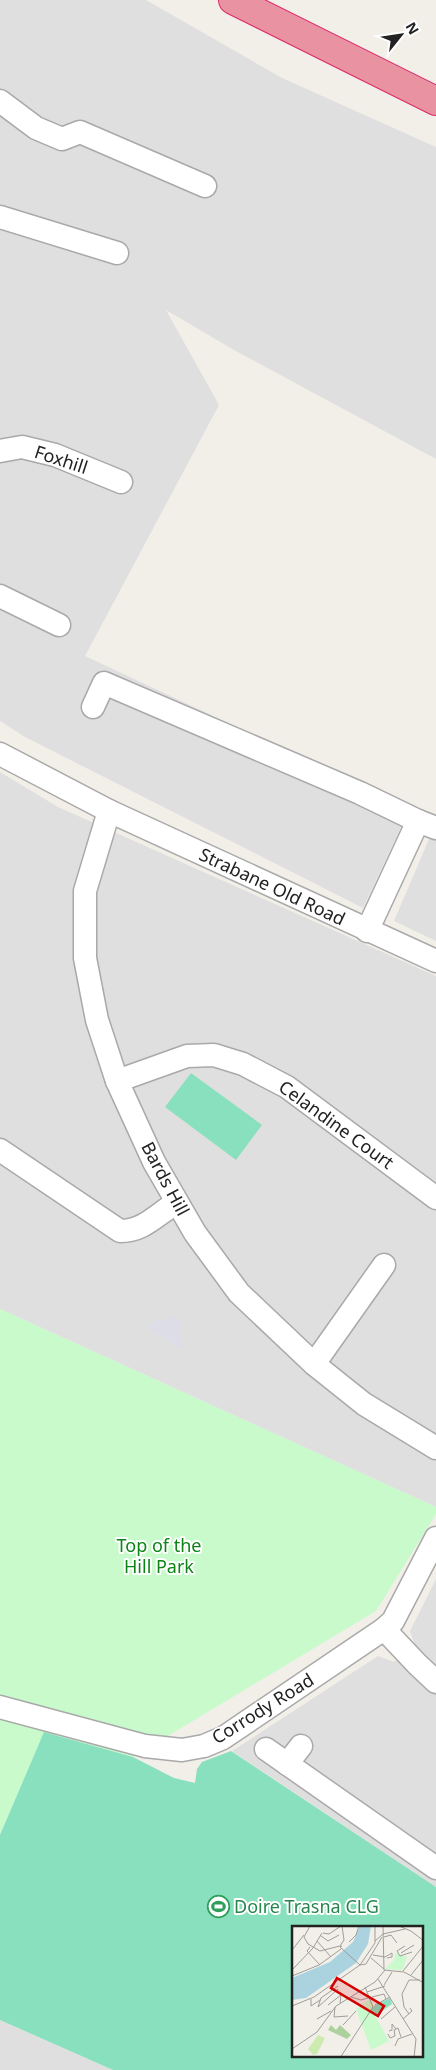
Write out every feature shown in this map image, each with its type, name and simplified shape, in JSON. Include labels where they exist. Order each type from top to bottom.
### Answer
[{"type":"highway","points":[[233,0],[436,101]]},
{"type":"street","points":[[0,101],[36,128],[62,139],[80,132],[205,186]]},
{"type":"street","points":[[0,218],[117,253]]},
{"type":"street","name":"Foxhill","points":[[0,451],[22,447],[55,454],[121,482]]},
{"type":"street","points":[[0,596],[59,626]]},
{"type":"street","points":[[93,708],[104,683],[360,793],[427,824],[367,931]]},
{"type":"street","name":"Strabane Old Road","points":[[0,754],[109,811],[367,931],[436,961]]},
{"type":"street","name":"Bards Hill","points":[[109,811],[85,891],[85,958],[97,1020],[117,1081],[154,1162],[195,1233],[239,1293],[314,1364],[364,1404],[436,1448]]},
{"type":"street","name":"Celandine Court","points":[[117,1081],[187,1056],[214,1055],[243,1064],[287,1087],[436,1198]]},
{"type":"street","points":[[3,1157],[120,1231],[133,1231],[176,1203]]},
{"type":"street","points":[[314,1364],[384,1265]]},
{"type":"street","name":"Corrody Road","points":[[0,1707],[145,1746],[182,1750],[223,1738],[384,1629],[393,1620],[436,1538]]},
{"type":"street","points":[[384,1629],[436,1682]]},
{"type":"street","points":[[288,1764],[301,1746]]},
{"type":"street","points":[[266,1749],[436,1868]]},
{"type":"shaded area","points":[[0,0],[146,0],[282,78],[436,147],[436,459],[234,350],[166,310],[219,405],[85,656],[410,808],[363,908],[25,737],[0,721]]},
{"type":"shaded area","points":[[0,772],[58,807],[436,976],[436,1507],[0,1309]]},
{"type":"shaded area","points":[[430,837],[436,839],[436,941],[394,921]]},
{"type":"shaded area","points":[[172,1314],[182,1325],[179,1330],[181,1343],[185,1347],[183,1350],[145,1327],[158,1320],[168,1320]]},
{"type":"shaded area","points":[[436,1579],[436,1887],[232,1751],[378,1656],[394,1662],[415,1645],[410,1631]]},
{"type":"shaded area","points":[[0,2020],[113,2070],[0,2070]]},
{"type":"green space","points":[[191,1073],[262,1125],[236,1160],[165,1107]]},
{"type":"green space","name":"Top of the Hill Park","points":[[0,1309],[436,1507],[436,1514],[376,1611],[133,1757],[44,1732],[0,1835]]},
{"type":"green space","name":"Doire Trasna CLG","points":[[44,1732],[133,1757],[174,1778],[195,1783],[197,1769],[202,1762],[231,1751],[436,1887],[436,2070],[113,2070],[0,2020],[0,1835]]},
{"type":"place","name":"Doire Trasna CLG","points":[[218,1907]]}]
